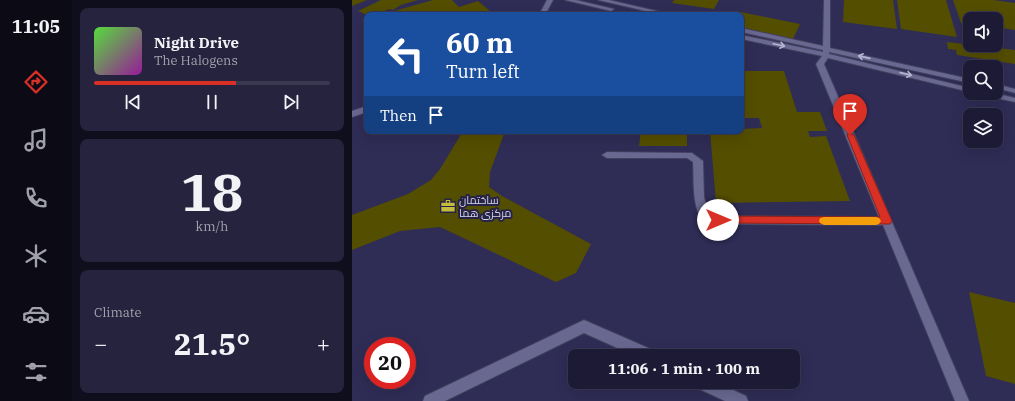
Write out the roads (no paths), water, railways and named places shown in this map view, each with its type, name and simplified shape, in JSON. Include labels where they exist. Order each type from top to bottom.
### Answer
[{"type":"lane","points":[[544,12],[550,0]]},
{"type":"lane","points":[[568,0],[614,10]]},
{"type":"lane","points":[[601,0],[657,12]]},
{"type":"lane","points":[[827,0],[826,52],[820,64],[962,401]]},
{"type":"lane","points":[[744,31],[963,88]]},
{"type":"lane","points":[[744,38],[963,79]]},
{"type":"lane","points":[[1003,88],[1015,91]]},
{"type":"lane","points":[[1003,97],[1015,100]]},
{"type":"lane","points":[[352,114],[364,110]]},
{"type":"lane","points":[[607,154],[689,155],[698,161],[699,197],[704,214],[718,220],[887,221]]},
{"type":"lane","points":[[430,401],[584,326],[635,349]]},
{"type":"lane","points":[[715,389],[741,401]]},
{"type":"place","name":"ساختمان مرکزی هما","points":[[448,206]]}]
